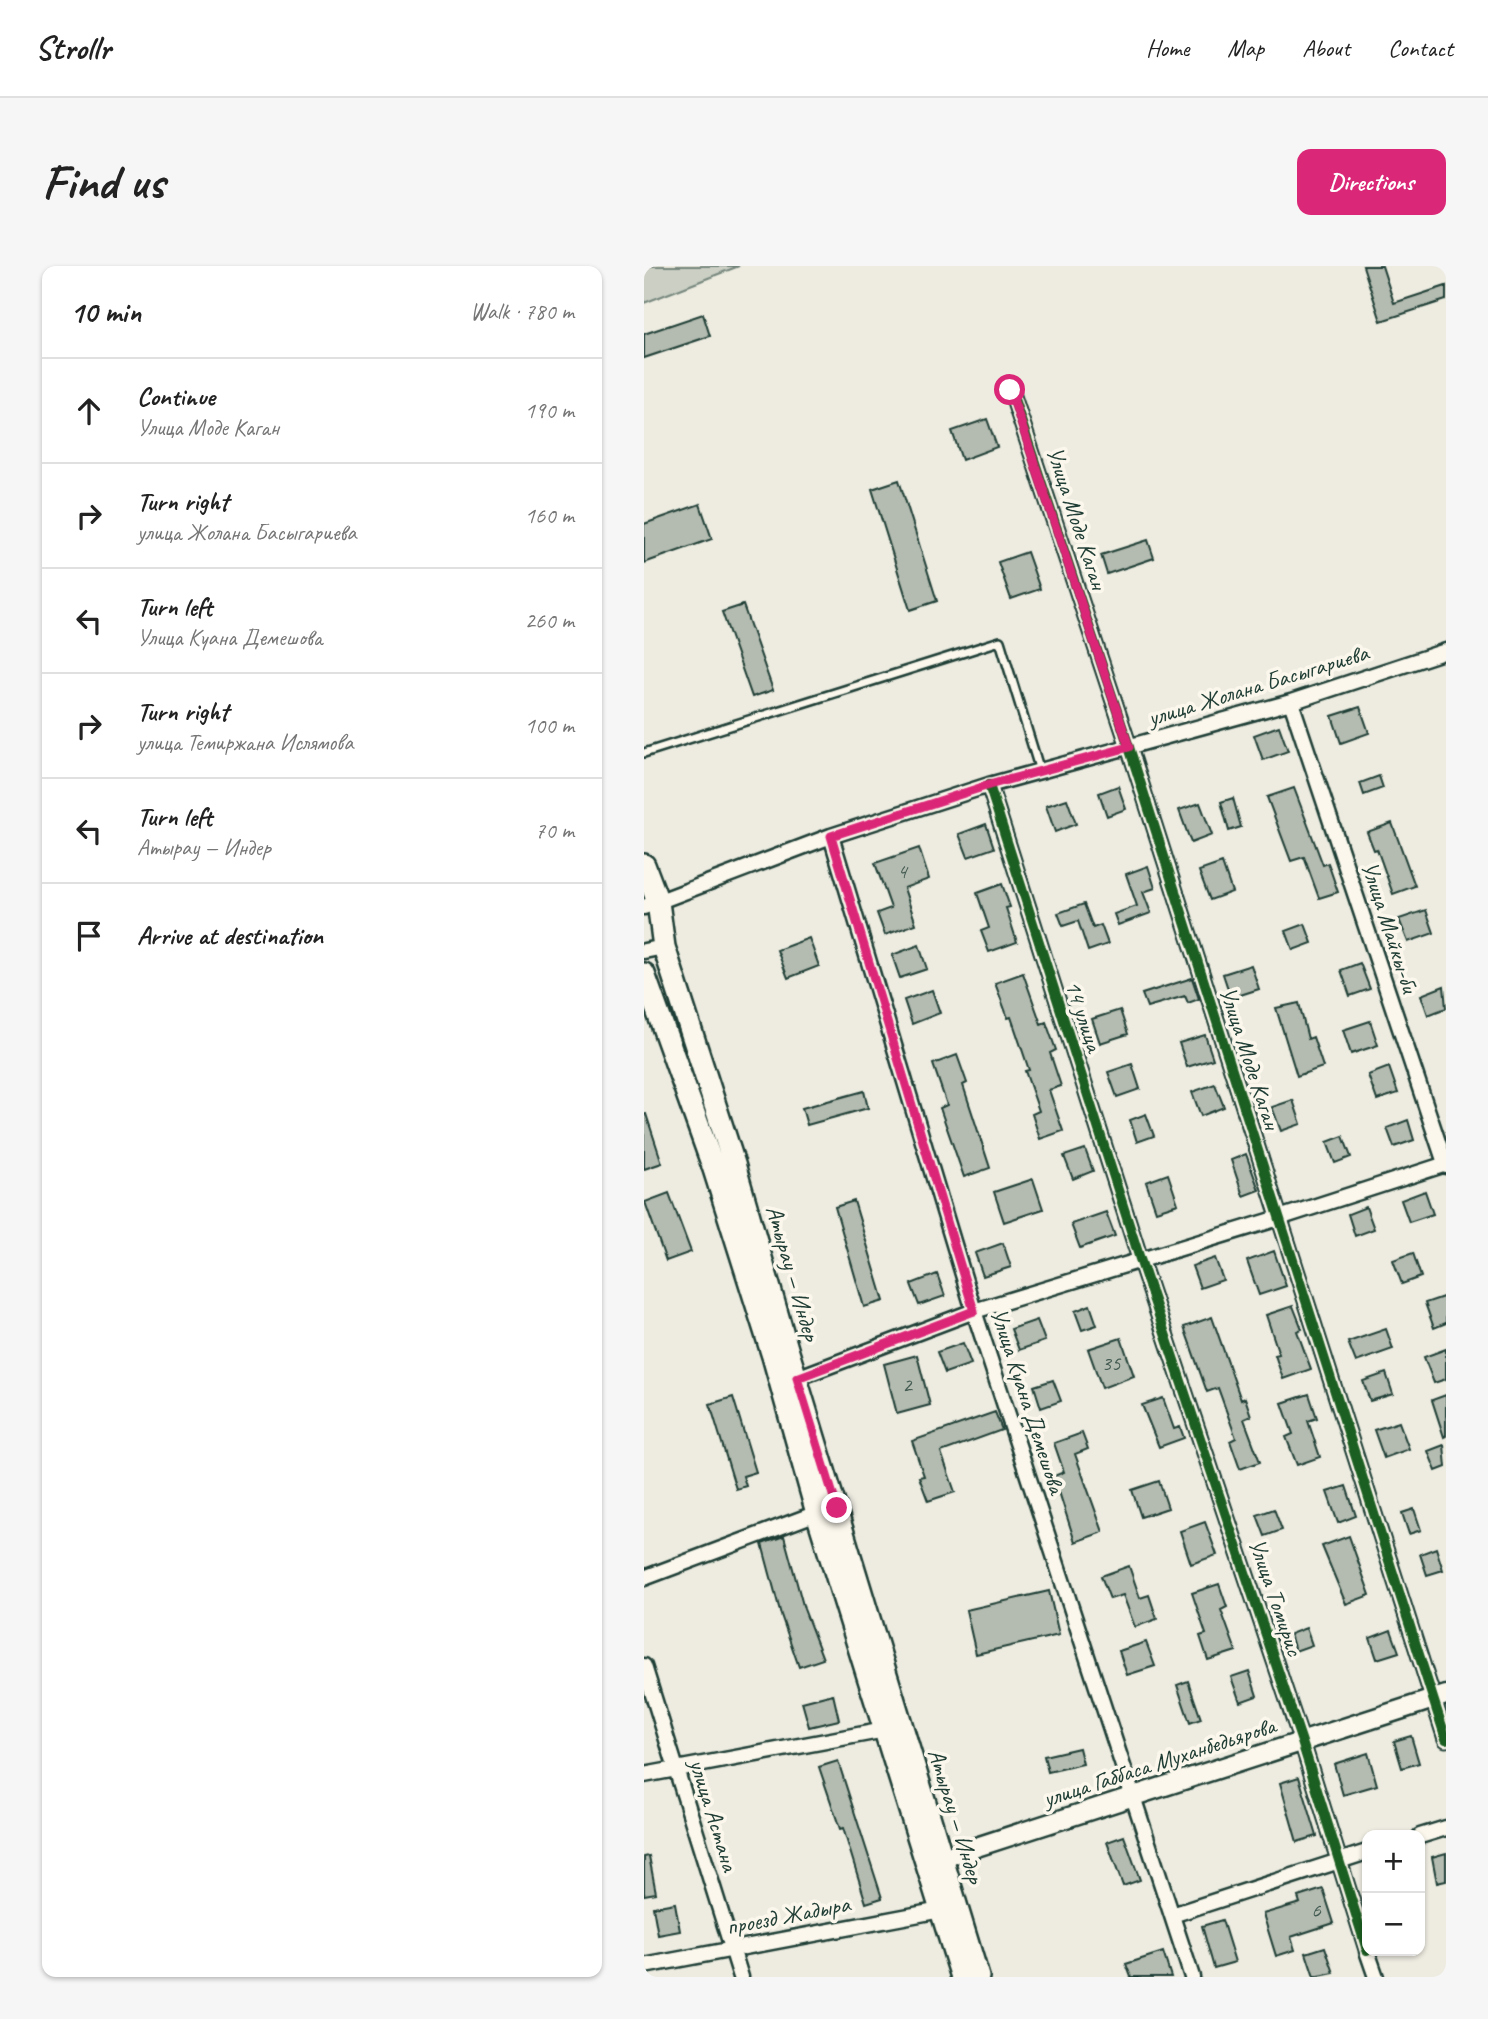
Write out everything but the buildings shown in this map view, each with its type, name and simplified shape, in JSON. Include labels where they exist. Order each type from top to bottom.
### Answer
[{"type":"main road","name":"Атырау — Индер","points":[[644,865],[651,905],[654,949],[734,1164],[789,1381],[817,1513],[885,1730],[978,1977]]},
{"type":"main road","name":"Атырау — Индер","points":[[644,974],[789,1381],[934,1861],[941,1910],[962,1977]]},
{"type":"street","name":"Улица Моде Каган","points":[[1010,390],[1129,747],[1279,1218],[1440,1697],[1446,1739]]},
{"type":"street","name":"улица Жолана Басыгариева","points":[[651,905],[831,836],[989,785],[1291,702],[1446,651]]},
{"type":"street","name":"Улица Майкы-би","points":[[1291,702],[1446,1165]]},
{"type":"street","name":"14 улица","points":[[989,785],[1140,1259]]},
{"type":"street","name":"Улица Куана Демешова","points":[[831,836],[974,1311],[1192,1977]]},
{"type":"street","points":[[789,1381],[974,1311],[1446,1165]]},
{"type":"street","name":"Улица Томирис","points":[[1140,1259],[1302,1742],[1362,1935]]},
{"type":"street","points":[[644,1578],[817,1513]]},
{"type":"street","name":"улица Астана","points":[[644,1666],[741,1977]]},
{"type":"street","name":"улица Габбаса Муханбедьярова","points":[[934,1861],[1440,1697]]},
{"type":"street","points":[[644,1775],[885,1730]]},
{"type":"street","points":[[1425,1834],[1446,1828]]},
{"type":"street","points":[[1172,1915],[1362,1853]]},
{"type":"street","name":"проезд Жадыра","points":[[644,1966],[941,1910]]},
{"type":"street","name":"Улица Томирис","points":[[1369,1956],[1376,1977]]},
{"type":"lane","points":[[644,753],[1000,641],[1040,771]]},
{"type":"shaded area","points":[[644,266],[739,266],[644,303]]},
{"type":"cycle path","points":[[1011,390],[1129,747],[1446,1739]]},
{"type":"cycle path","points":[[989,785],[1140,1259],[1302,1742],[1362,1934]]},
{"type":"route","points":[[837,1508],[797,1378],[974,1311],[831,836],[989,785],[1129,747],[1010,390]]}]
